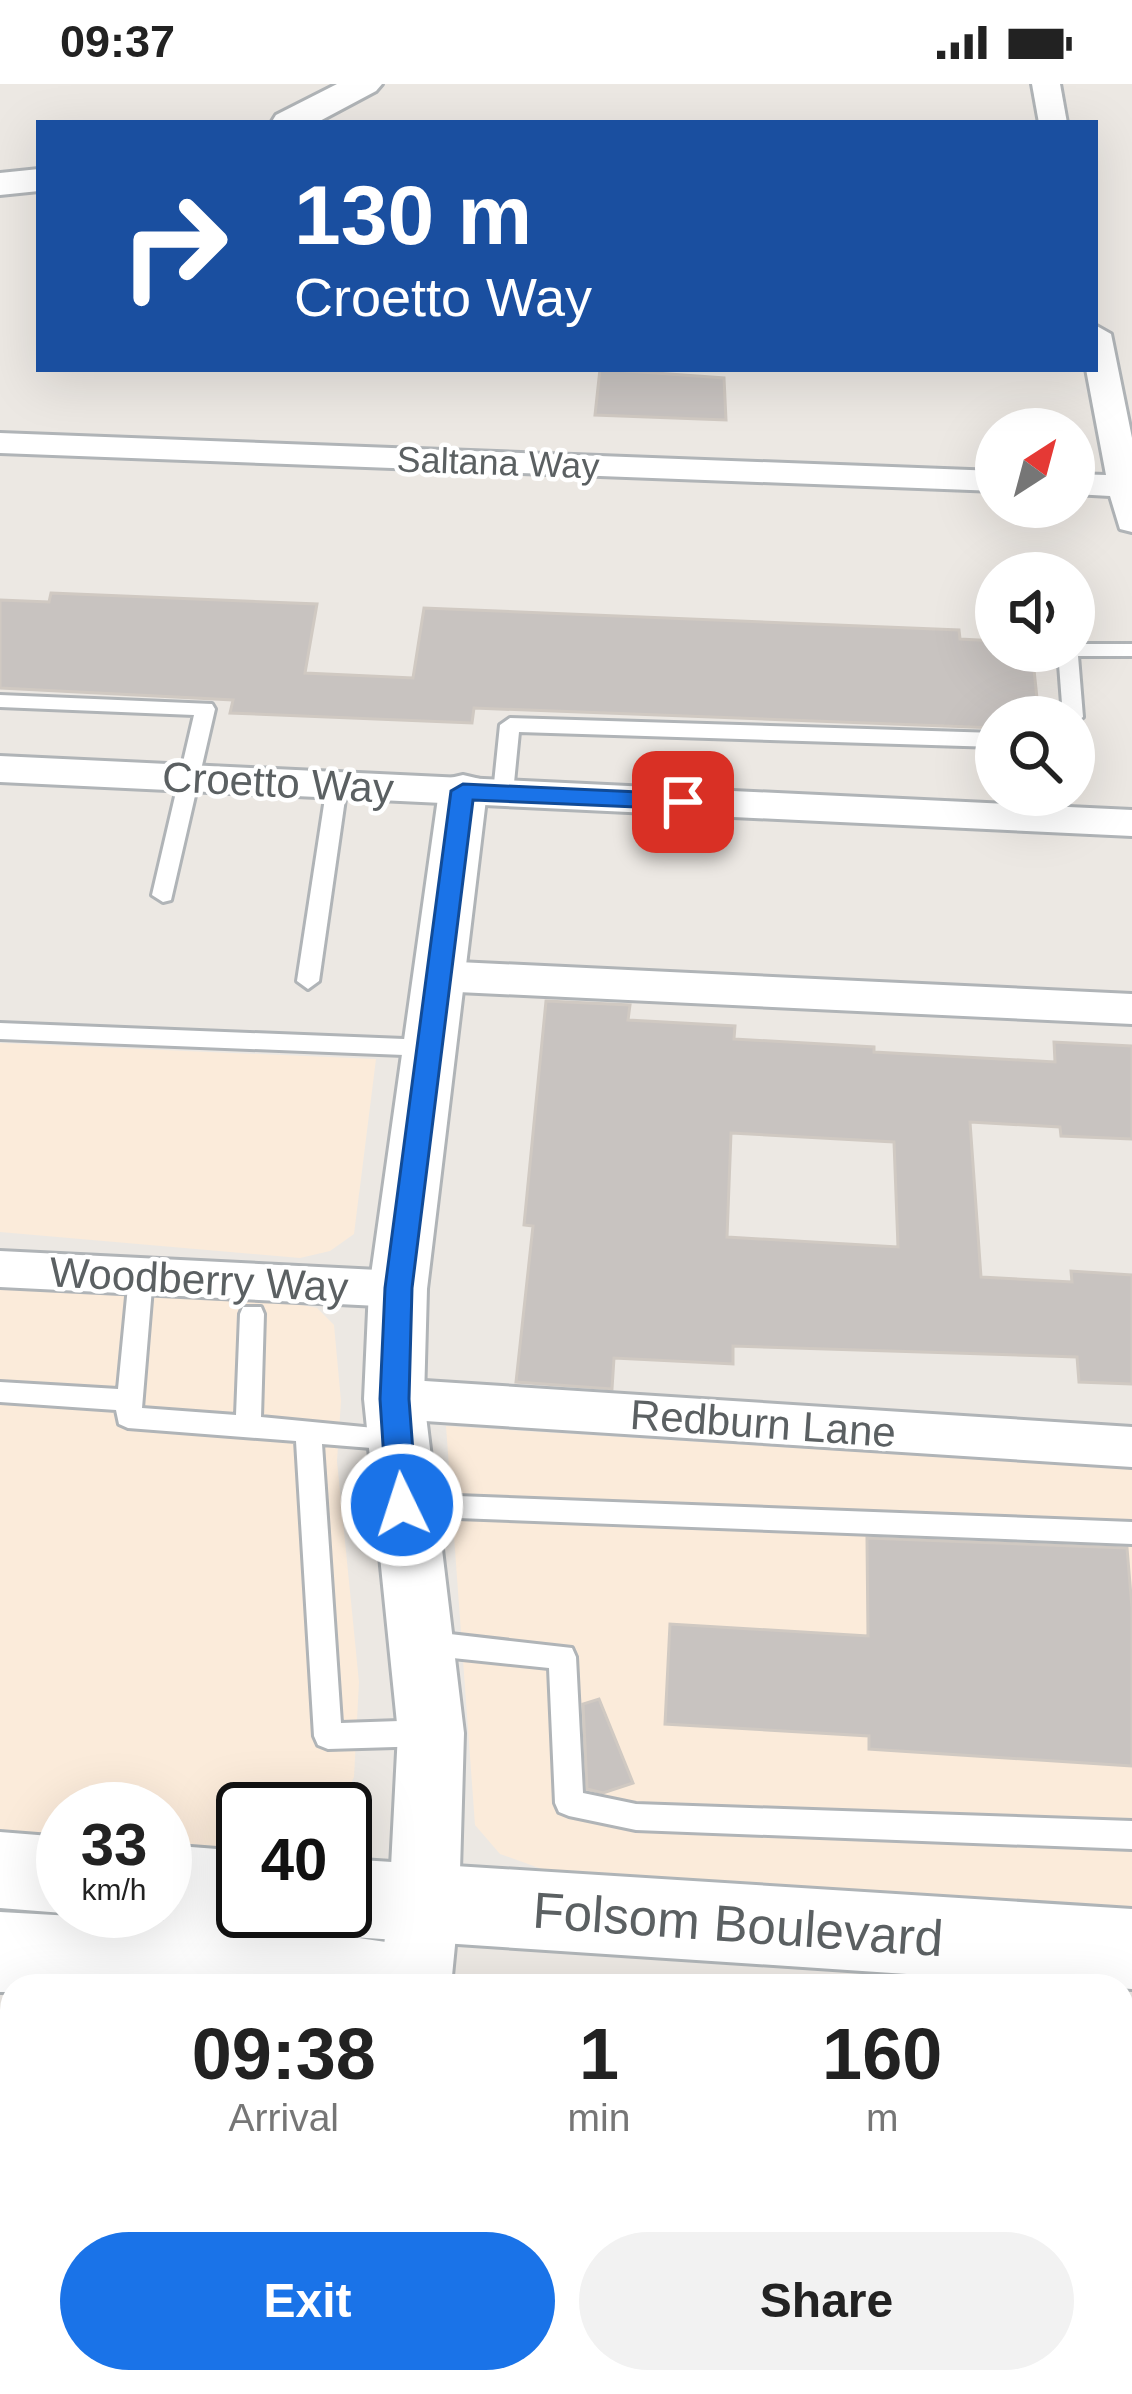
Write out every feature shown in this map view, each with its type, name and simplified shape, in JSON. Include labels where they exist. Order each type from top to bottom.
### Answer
[{"type":"main road","points":[[0,1870],[36,1873]]},
{"type":"main road","name":"Folsom Boulevard","points":[[372,1900],[1132,1948]]},
{"type":"main road","points":[[0,1952],[282,1967],[331,1974]]},
{"type":"street","points":[[296,120],[364,84]]},
{"type":"street","points":[[1046,84],[1052,120]]},
{"type":"street","points":[[0,184],[36,180]]},
{"type":"street","points":[[1098,349],[1132,522]]},
{"type":"street","name":"Saltana Way","points":[[0,443],[975,480]]},
{"type":"street","points":[[1095,485],[1125,486]]},
{"type":"street","name":"Croetto Way","points":[[0,769],[1132,823]]},
{"type":"street","points":[[415,1974],[424,1905],[431,1733],[402,1505],[396,1419],[398,1288],[437,976],[483,792]]},
{"type":"street","points":[[437,976],[1132,1009]]},
{"type":"street","name":"Woodberry Way","points":[[0,1269],[398,1288]]},
{"type":"street","name":"Redburn Lane","points":[[396,1419],[1132,1447]]},
{"type":"lane","points":[[1095,651],[1132,650]]},
{"type":"lane","points":[[0,701],[205,709],[163,895]]},
{"type":"lane","points":[[483,792],[509,725],[975,739]]},
{"type":"lane","points":[[308,981],[338,785]]},
{"type":"lane","points":[[0,1031],[429,1048]]},
{"type":"lane","points":[[141,1276],[128,1417],[308,1432],[396,1419]]},
{"type":"lane","points":[[248,1427],[252,1315]]},
{"type":"lane","points":[[0,1392],[130,1400]]},
{"type":"lane","points":[[308,1432],[328,1736],[431,1733]]},
{"type":"lane","points":[[402,1505],[1132,1533]]},
{"type":"lane","points":[[421,1643],[562,1657],[569,1803],[636,1817],[1132,1835]]},
{"type":"shaded area","points":[[0,1043],[376,1059],[354,1234],[330,1251],[300,1258],[0,1232]]},
{"type":"shaded area","points":[[0,1287],[268,1298],[317,1308],[334,1325],[341,1401],[337,1461],[359,1682],[352,1782],[216,1782],[216,1846],[192,1845],[192,1782],[36,1782],[36,1835],[0,1833]]},
{"type":"shaded area","points":[[446,1426],[1132,1469],[1132,1916],[645,1881],[542,1869],[500,1854],[475,1825]]},
{"type":"building","points":[[600,372],[724,378],[726,420],[595,415]]},
{"type":"building","points":[[51,593],[317,604],[305,673],[413,678],[424,608],[959,630],[960,639],[975,640],[975,672],[1034,672],[1037,696],[975,696],[975,727],[474,708],[472,723],[230,713],[233,700],[0,688],[0,600],[49,602]]},
{"type":"building","points":[[546,1001],[630,1005],[628,1020],[735,1026],[734,1039],[874,1047],[874,1052],[1055,1062],[1054,1042],[1132,1046],[1132,1139],[1061,1136],[1060,1127],[970,1122],[981,1277],[1072,1282],[1071,1271],[1132,1275],[1132,1384],[1079,1382],[1077,1357],[733,1346],[733,1364],[614,1358],[612,1389],[516,1382],[533,1226],[524,1225]],"holes":[[[731,1133],[894,1142],[898,1247],[727,1237]]]},
{"type":"building","points":[[867,1538],[1127,1548],[1132,1608],[1132,1766],[869,1749],[869,1736],[665,1724],[670,1624],[868,1636]]},
{"type":"building","points":[[599,1699],[633,1783],[603,1793],[587,1789],[583,1704]]},
{"type":"route","points":[[402,1505],[394,1399],[398,1288],[463,791],[683,802]]}]
